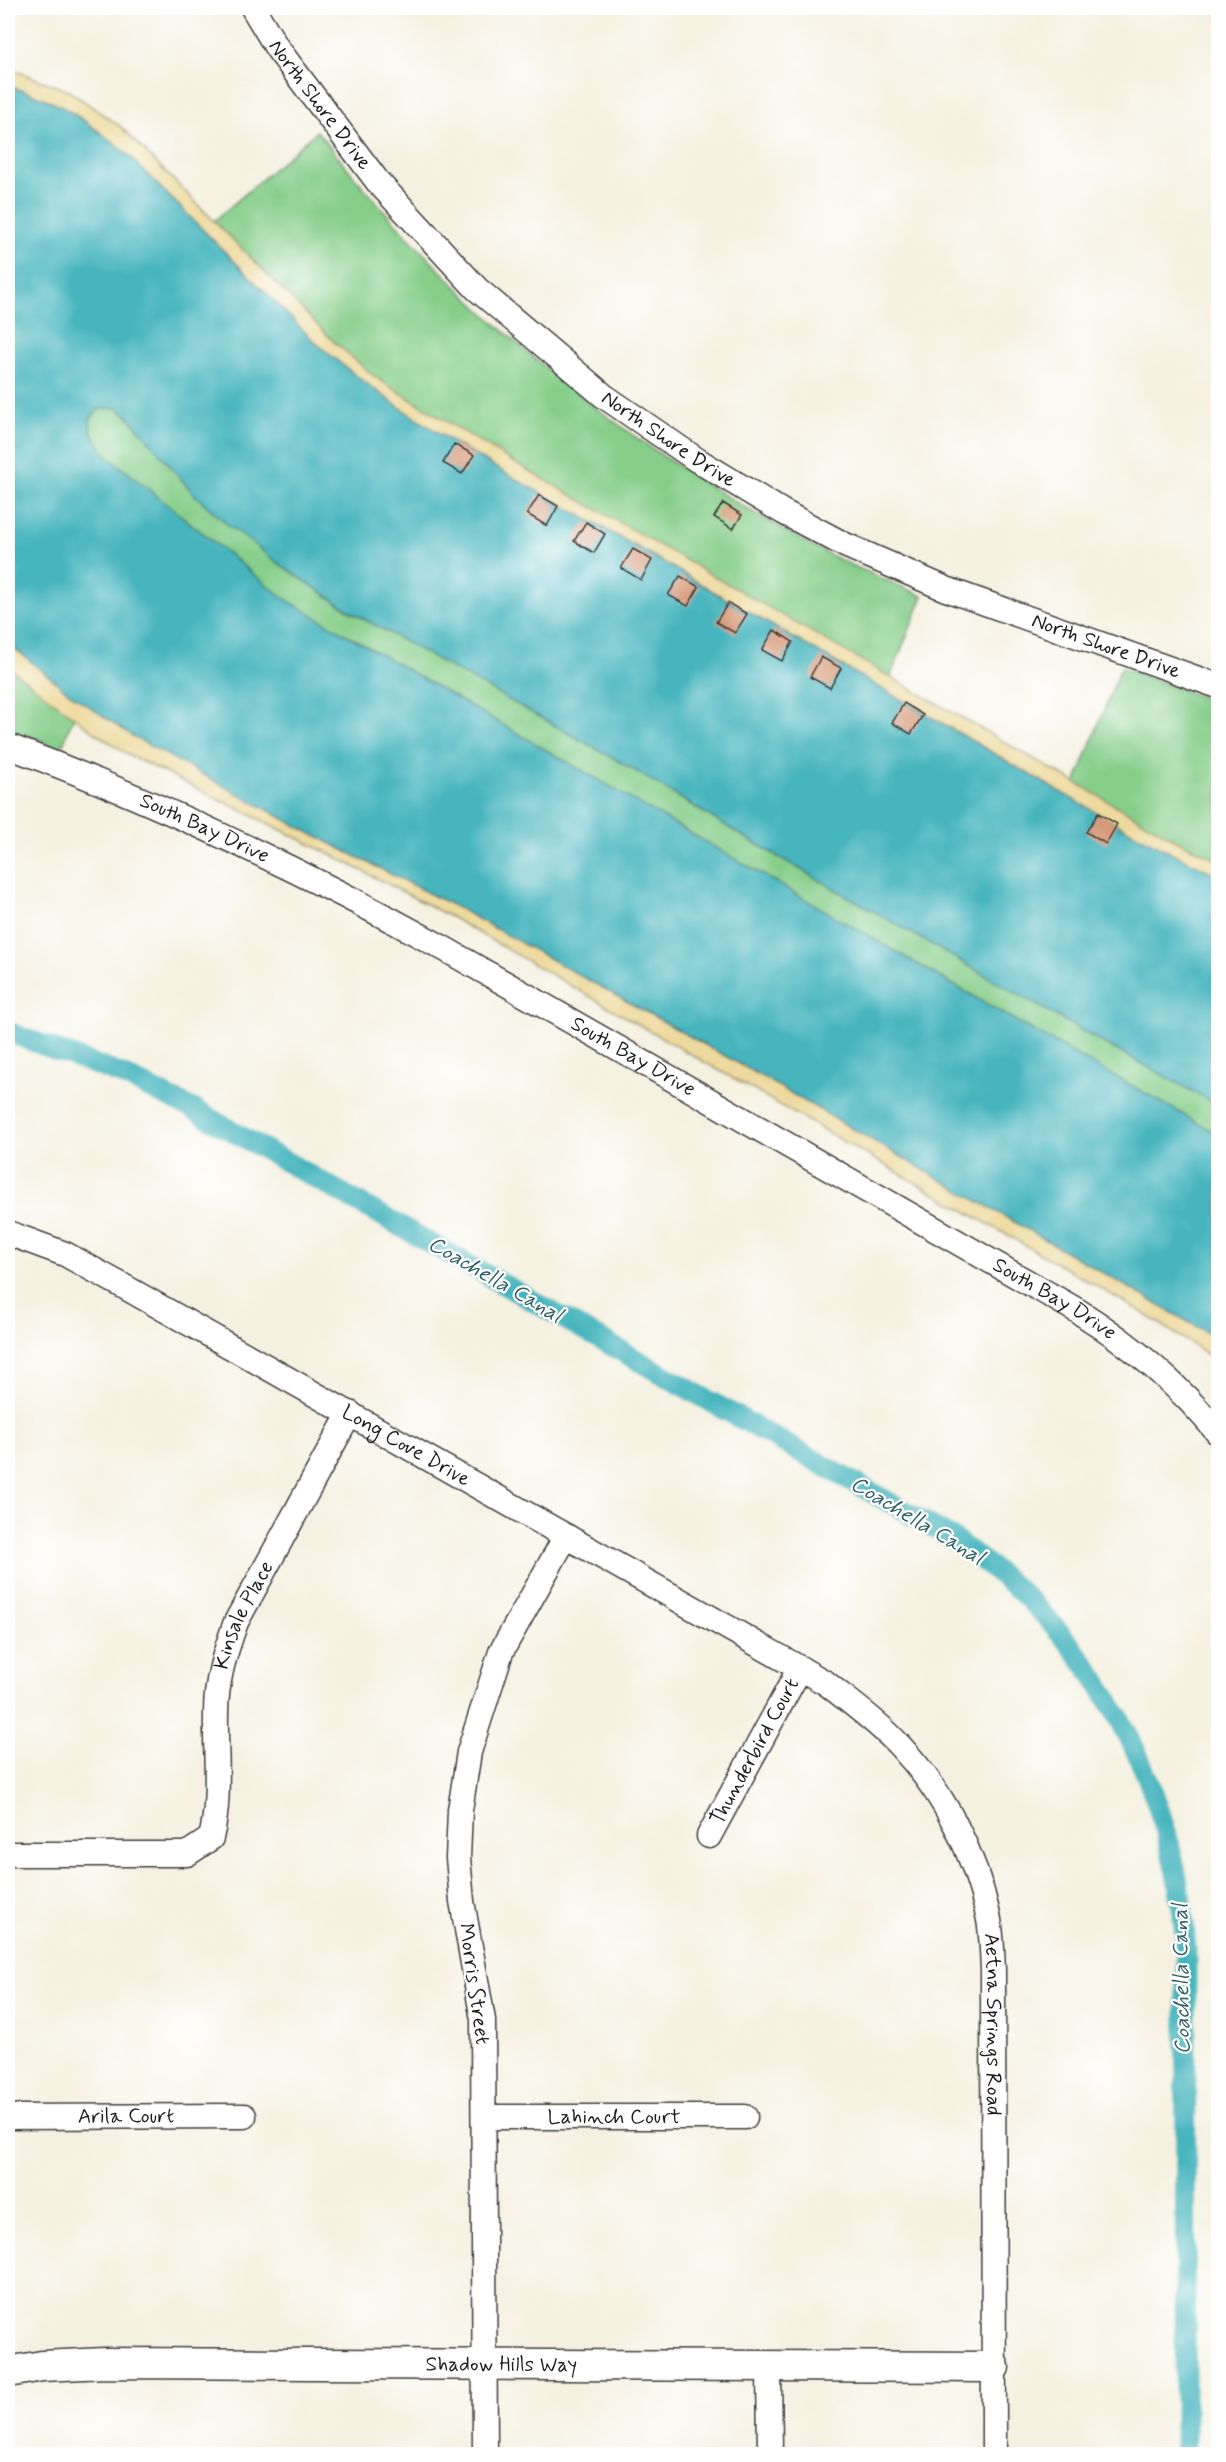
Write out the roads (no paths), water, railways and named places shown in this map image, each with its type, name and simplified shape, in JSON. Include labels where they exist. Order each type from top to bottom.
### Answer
[{"type":"street","name":"North Shore Drive","points":[[253,8],[278,48],[378,182],[436,246],[477,289],[614,403],[697,460],[783,512],[845,545],[946,589],[1218,686]]},
{"type":"street","name":"South Bay Drive","points":[[8,746],[78,773],[220,834],[377,912],[454,954],[1110,1331],[1168,1378],[1218,1432]]},
{"type":"street","name":"Long Cove Drive","points":[[8,1233],[65,1254],[800,1668]]},
{"type":"street","name":"Kinsale Place","points":[[8,1854],[187,1854],[211,1838],[217,1815],[217,1693],[225,1653],[236,1622],[350,1413]]},
{"type":"street","name":"Morris Street","points":[[486,2454],[483,2020],[462,1901],[458,1858],[460,1810],[469,1752],[501,1652],[566,1536]]},
{"type":"street","name":"Thunderbird Court","points":[[709,1836],[800,1668]]},
{"type":"street","name":"Aetna Springs Road","points":[[800,1668],[867,1715],[899,1744],[930,1782],[958,1827],[978,1873],[989,1917],[993,1970],[994,2454]]},
{"type":"street","name":"Arila Court","points":[[8,2117],[244,2116]]},
{"type":"street","name":"Lahinch Court","points":[[484,2118],[745,2117]]},
{"type":"street","name":"Shadow Hills Way","points":[[8,2372],[42,2366],[105,2363],[994,2367]]},
{"type":"street","points":[[769,2366],[770,2454]]},
{"type":"water","points":[[8,86],[57,104],[97,130],[126,153],[313,340],[354,374],[440,434],[1080,803],[1148,841],[1218,875],[1218,1105],[1098,1040],[741,835],[631,768],[350,611],[282,566],[226,523],[193,493],[128,416],[117,408],[99,409],[90,419],[91,433],[106,455],[283,598],[1030,1029],[1218,1134],[1218,1339],[745,1067],[462,910],[310,833],[134,737],[68,692],[8,643]]},
{"type":"waterway","name":"Coachella Canal","points":[[8,1032],[120,1074],[193,1109],[952,1538],[1015,1587],[1058,1631],[1089,1670],[1116,1712],[1138,1757],[1157,1803],[1171,1851],[1181,1900],[1186,1949],[1185,2454]]}]
